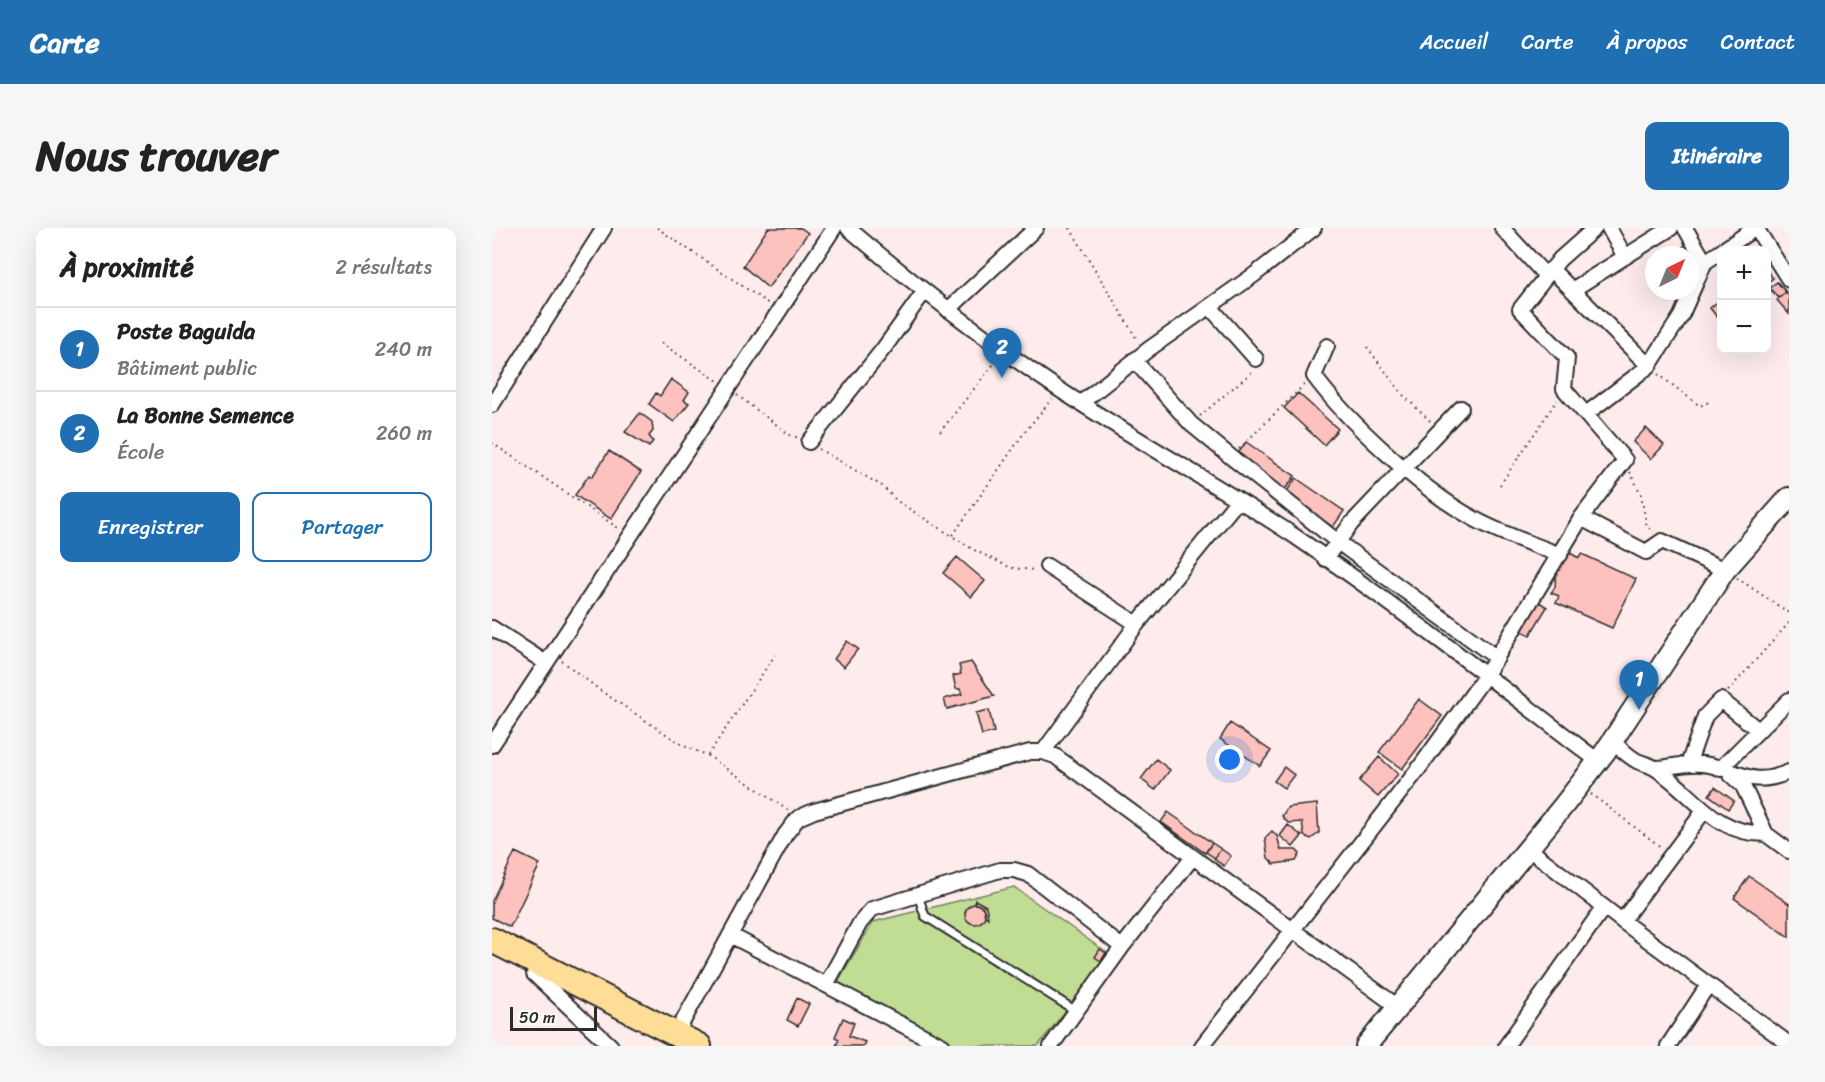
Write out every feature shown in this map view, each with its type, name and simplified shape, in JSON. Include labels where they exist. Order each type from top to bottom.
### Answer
[{"type":"highway","points":[[492,940],[670,1040]]},
{"type":"highway","points":[[492,953],[670,1040],[699,1046]]},
{"type":"street","points":[[492,405],[604,228]]},
{"type":"street","points":[[492,745],[778,309],[834,228]]},
{"type":"street","points":[[848,228],[924,292],[1004,351],[1059,390],[1239,500],[1325,559],[1486,675],[1598,761]]},
{"type":"street","points":[[948,310],[1036,228]]},
{"type":"street","points":[[1082,402],[1134,360],[1210,307],[1314,228]]},
{"type":"street","points":[[1502,228],[1548,273],[1572,290],[1649,366]]},
{"type":"street","points":[[1202,1046],[1417,771],[1486,675],[1581,518],[1625,460],[1564,389],[1567,358],[1520,309],[1548,273],[1595,228]]},
{"type":"street","points":[[1609,228],[1625,257]]},
{"type":"street","points":[[1572,290],[1671,228]]},
{"type":"street","points":[[1685,228],[1706,262]]},
{"type":"street","points":[[1729,246],[1755,228],[1784,262],[1789,280]]},
{"type":"street","points":[[1586,414],[1649,366],[1681,316],[1706,262],[1717,254]]},
{"type":"street","points":[[809,442],[884,348],[924,292]]},
{"type":"street","points":[[1210,307],[1256,358]]},
{"type":"street","points":[[1327,346],[1314,376],[1337,404],[1406,468],[1474,519],[1560,555]]},
{"type":"street","points":[[1134,360],[1191,424],[1231,457],[1338,542],[1497,658]]},
{"type":"street","points":[[1325,559],[1461,408]]},
{"type":"street","points":[[1366,1046],[1529,849],[1598,761],[1725,570],[1789,498]]},
{"type":"street","points":[[1043,752],[1137,624],[1239,500]]},
{"type":"street","points":[[1581,518],[1646,552],[1662,541],[1725,570]]},
{"type":"street","points":[[1047,566],[1137,624]]},
{"type":"street","points":[[492,627],[549,658]]},
{"type":"street","points":[[1689,762],[1706,716],[1720,700],[1757,729]]},
{"type":"street","points":[[1724,770],[1757,729],[1789,700]]},
{"type":"street","points":[[1611,741],[1636,760],[1657,768],[1704,811],[1727,826],[1746,834],[1766,834]]},
{"type":"street","points":[[670,1040],[785,835],[798,818],[814,811],[1019,755],[1043,752],[1055,756],[1398,1007]]},
{"type":"street","points":[[1657,768],[1674,767],[1689,762],[1757,780],[1771,779],[1789,772]]},
{"type":"street","points":[[1724,770],[1743,786],[1766,834],[1789,851]]},
{"type":"street","points":[[1622,921],[1704,811]]},
{"type":"street","points":[[1529,849],[1789,1044]]},
{"type":"street","points":[[1051,1046],[1122,948],[1193,857]]},
{"type":"street","points":[[826,985],[865,915],[873,909],[1000,870],[1014,870],[1028,874],[1122,948]]},
{"type":"street","points":[[1506,1046],[1604,907]]},
{"type":"street","points":[[729,935],[943,1046]]},
{"type":"street","points":[[534,974],[611,1046]]},
{"type":"street","points":[[1668,1046],[1708,985]]},
{"type":"lane","points":[[918,895],[925,916],[1076,1011]]},
{"type":"path","points":[[657,228],[778,309]]},
{"type":"path","points":[[1070,228],[1138,341],[1149,349]]},
{"type":"path","points":[[661,343],[728,388],[790,435],[809,442],[882,486],[897,501],[930,524],[953,535],[974,550],[1011,568],[1038,570],[1047,566]]},
{"type":"path","points":[[1367,346],[1402,395],[1440,430]]},
{"type":"path","points":[[940,432],[1004,351]]},
{"type":"path","points":[[1191,424],[1254,371],[1258,365],[1256,358]]},
{"type":"path","points":[[1649,366],[1700,406],[1711,400]]},
{"type":"path","points":[[1231,457],[1286,400],[1314,376]]},
{"type":"path","points":[[1500,485],[1564,389]]},
{"type":"path","points":[[953,535],[1024,433],[1059,390]]},
{"type":"path","points":[[492,442],[630,536]]},
{"type":"path","points":[[1625,460],[1641,494],[1646,523]]},
{"type":"path","points":[[1725,570],[1789,613]]},
{"type":"path","points":[[1720,700],[1789,623]]},
{"type":"path","points":[[707,755],[775,655]]},
{"type":"path","points":[[549,658],[684,746],[707,755],[798,818]]},
{"type":"path","points":[[1579,784],[1672,856]]},
{"type":"green space","points":[[1014,887],[1107,953],[1102,964],[1038,1046],[953,1046],[839,990],[837,983],[873,922]]},
{"type":"building","points":[[768,228],[801,228],[808,233],[768,288],[743,266]]},
{"type":"building","points":[[1777,282],[1786,292],[1779,298],[1771,290],[1771,286]]},
{"type":"building","points":[[1786,292],[1789,296],[1789,314],[1777,300]]},
{"type":"building","points":[[1717,302],[1717,317],[1710,308]]},
{"type":"building","points":[[671,379],[689,392],[684,400],[689,403],[674,422],[649,404],[656,393],[660,396]]},
{"type":"building","points":[[1298,393],[1338,429],[1324,445],[1284,408]]},
{"type":"building","points":[[640,413],[652,422],[653,431],[649,436],[653,441],[649,447],[625,432]]},
{"type":"building","points":[[1646,428],[1664,445],[1651,459],[1633,442]]},
{"type":"building","points":[[1246,442],[1295,476],[1283,492],[1235,458]]},
{"type":"building","points":[[609,451],[641,472],[611,519],[575,495],[589,475],[592,477]]},
{"type":"building","points":[[1296,478],[1344,511],[1333,527],[1285,494]]},
{"type":"building","points":[[1570,553],[1579,558],[1582,554],[1636,579],[1612,628],[1556,603],[1559,596],[1551,593],[1555,587],[1556,570],[1565,562]]},
{"type":"building","points":[[957,557],[985,581],[971,597],[943,573]]},
{"type":"building","points":[[1536,600],[1547,607],[1530,635],[1518,629]]},
{"type":"building","points":[[847,641],[858,649],[844,667],[834,659]]},
{"type":"building","points":[[971,662],[994,696],[947,709],[944,699],[962,694],[960,689],[956,689],[953,676],[961,674],[959,665]]},
{"type":"building","points":[[1419,699],[1442,716],[1402,769],[1379,752]]},
{"type":"building","points":[[989,710],[994,732],[982,735],[976,713]]},
{"type":"building","points":[[1230,723],[1271,751],[1260,766],[1220,739]]},
{"type":"building","points":[[1379,757],[1398,774],[1378,797],[1359,781]]},
{"type":"building","points":[[1156,759],[1170,770],[1155,790],[1141,779]]},
{"type":"building","points":[[1284,767],[1294,775],[1284,788],[1274,781]]},
{"type":"building","points":[[1715,787],[1734,801],[1728,809],[1709,795]]},
{"type":"building","points":[[1317,804],[1319,833],[1311,839],[1304,836],[1302,822],[1288,823],[1282,816],[1288,807]]},
{"type":"building","points":[[1168,812],[1212,843],[1205,853],[1161,822]]},
{"type":"building","points":[[1288,825],[1302,836],[1293,847],[1280,836]]},
{"type":"building","points":[[1272,831],[1277,836],[1281,850],[1296,850],[1300,854],[1296,861],[1274,864],[1268,858],[1265,838]]},
{"type":"building","points":[[1212,843],[1221,849],[1215,858],[1206,852]]},
{"type":"building","points":[[1221,849],[1231,856],[1224,866],[1214,859]]},
{"type":"building","points":[[515,852],[540,864],[510,927],[492,918],[492,901]]},
{"type":"building","points":[[1749,876],[1789,904],[1789,937],[1734,898]]},
{"type":"building","points":[[975,900],[986,906],[988,918],[985,916],[983,907],[974,903]]},
{"type":"building","points":[[975,904],[982,907],[985,914],[982,921],[975,924],[968,921],[965,914],[968,907]]},
{"type":"building","points":[[1100,949],[1106,953],[1101,961],[1095,957]]},
{"type":"building","points":[[797,998],[809,1004],[798,1026],[787,1020]]},
{"type":"building","points":[[843,1018],[854,1023],[849,1036],[865,1042],[863,1046],[836,1046],[839,1039],[835,1037]]},
{"type":"place","name":"La Bonne Semence","points":[[1002,378]]},
{"type":"place","name":"Poste Baguida","points":[[1639,710]]}]
